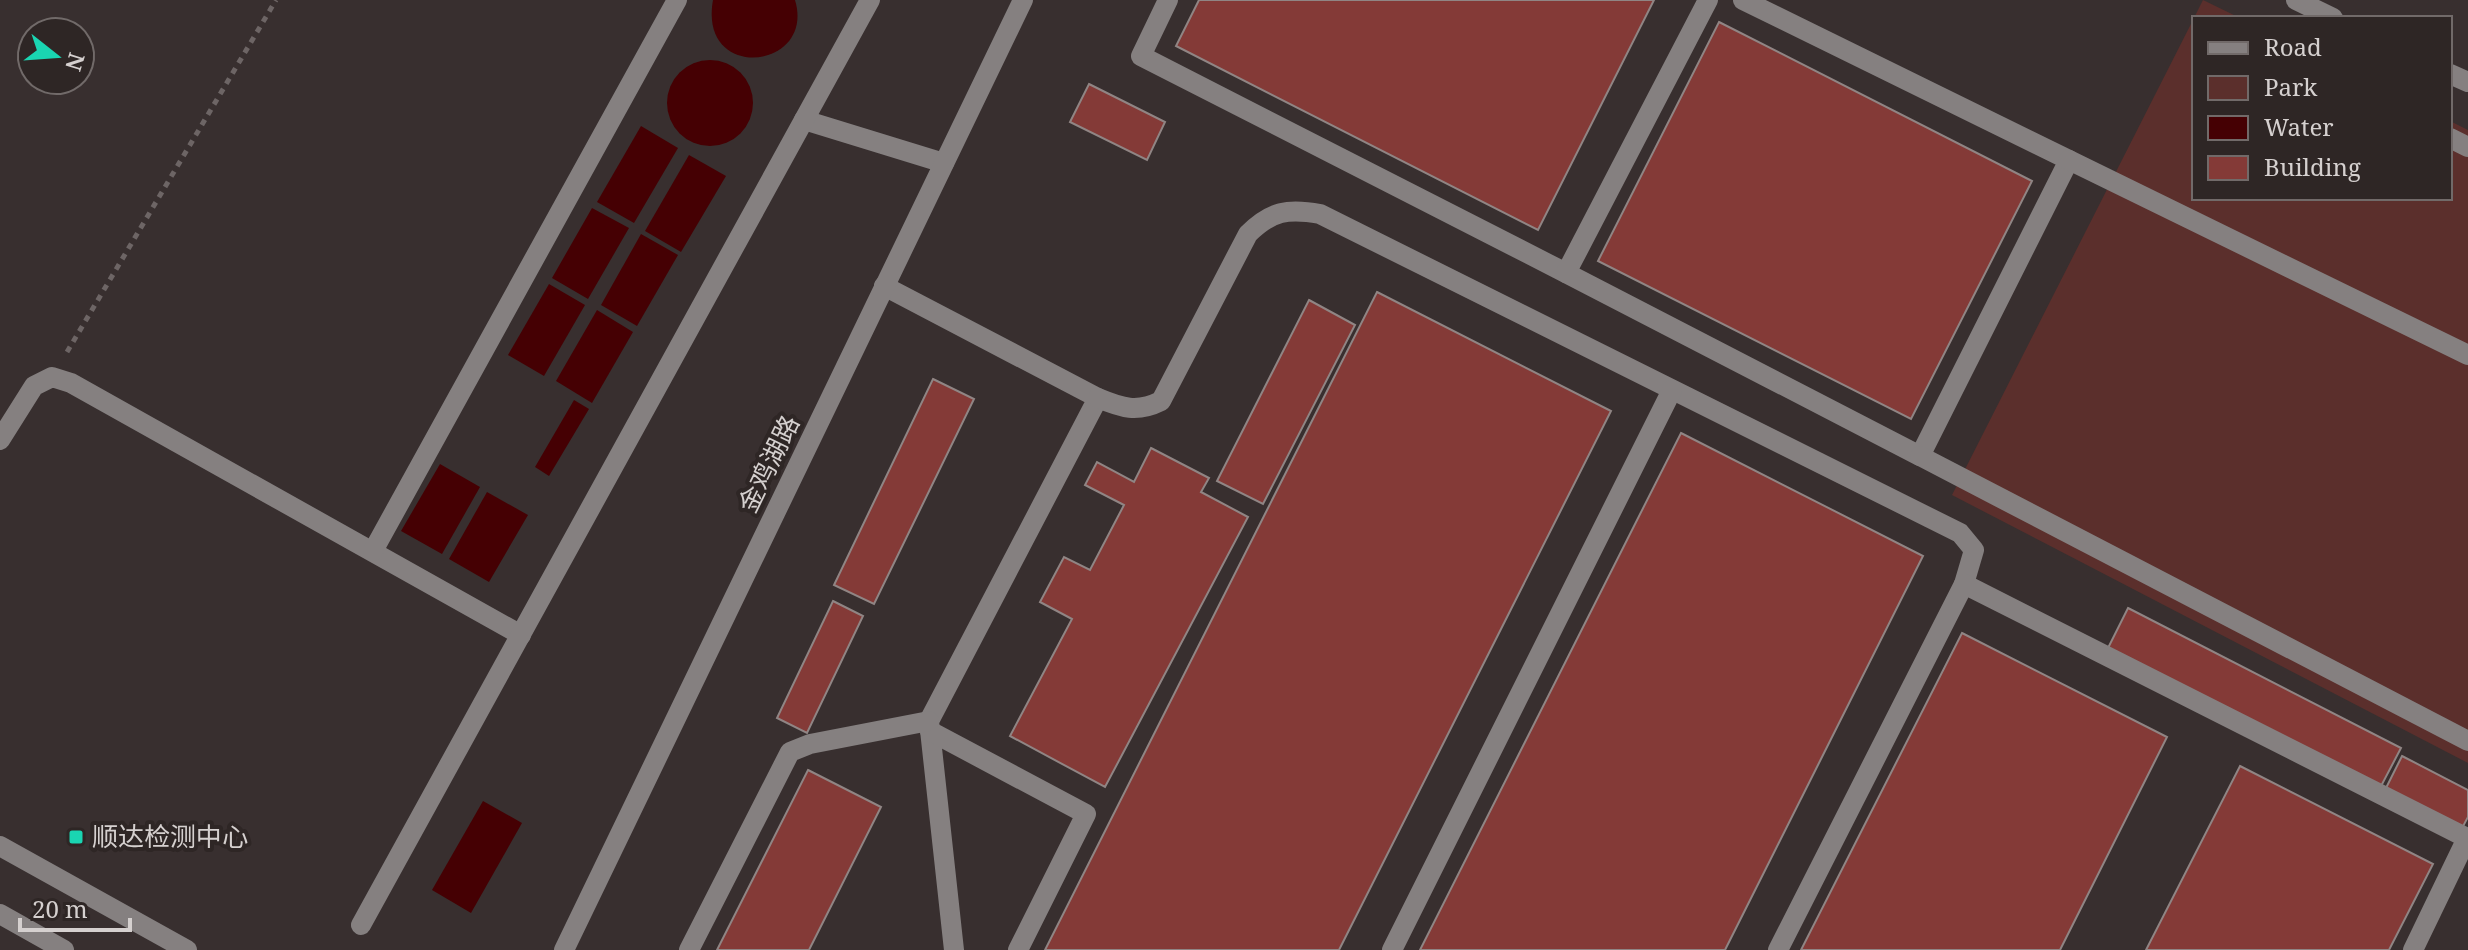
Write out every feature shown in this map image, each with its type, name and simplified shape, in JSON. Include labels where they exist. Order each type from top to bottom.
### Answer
[{"type":"street","points":[[373,551],[677,0]]},
{"type":"street","points":[[361,925],[870,0]]},
{"type":"street","name":"金鸡湖路","points":[[564,950],[1023,0]]},
{"type":"street","points":[[1168,0],[1141,56],[2468,741]]},
{"type":"street","points":[[1566,273],[1708,0]]},
{"type":"street","points":[[1743,0],[2468,355]]},
{"type":"street","points":[[2296,0],[2334,12]]},
{"type":"street","points":[[804,120],[944,163]]},
{"type":"street","points":[[1920,456],[2069,160]]},
{"type":"street","points":[[884,286],[1098,398],[1126,410],[1145,409],[1161,401],[1248,234],[1264,217],[1278,211],[1300,210],[1320,214],[1960,533],[1974,550],[1964,584],[1778,950]]},
{"type":"street","points":[[0,440],[21,402],[34,386],[52,377],[71,383],[521,635]]},
{"type":"street","points":[[1392,950],[1672,390]]},
{"type":"street","points":[[954,950],[929,726],[1098,398]]},
{"type":"street","points":[[1964,584],[2467,838],[2413,950]]},
{"type":"street","points":[[689,950],[790,752],[810,744],[929,726],[1086,814],[1018,950]]},
{"type":"street","points":[[0,846],[187,950]]},
{"type":"street","points":[[0,914],[64,950]]},
{"type":"path","points":[[52,377],[276,0]]},
{"type":"green space","points":[[2203,0],[2236,16],[2195,16]]},
{"type":"green space","points":[[2192,22],[2192,200],[2452,200],[2452,122],[2468,130],[2468,763],[1952,495]]},
{"type":"water","points":[[713,0],[795,0],[797,24],[789,41],[774,53],[756,57],[738,55],[722,45],[713,27]]},
{"type":"water","points":[[702,60],[718,60],[741,72],[750,86],[753,103],[750,120],[741,134],[718,146],[702,146],[686,139],[674,127],[667,111],[667,95],[674,79],[686,67]]},
{"type":"water","points":[[641,126],[678,148],[634,223],[597,202]]},
{"type":"water","points":[[689,155],[726,176],[681,252],[645,231]]},
{"type":"water","points":[[592,208],[629,228],[588,299],[552,278]]},
{"type":"water","points":[[641,234],[678,255],[637,326],[601,305]]},
{"type":"water","points":[[549,284],[585,305],[544,376],[508,355]]},
{"type":"water","points":[[597,310],[633,332],[592,403],[556,381]]},
{"type":"water","points":[[574,400],[589,409],[549,476],[535,467]]},
{"type":"water","points":[[440,464],[480,487],[442,554],[401,531]]},
{"type":"water","points":[[487,492],[528,515],[489,582],[449,559]]},
{"type":"water","points":[[483,801],[522,823],[471,913],[432,890]]},
{"type":"building","points":[[1199,0],[1654,0],[1538,230],[1176,46]]},
{"type":"building","points":[[1719,22],[2032,181],[1911,419],[1598,261]]},
{"type":"building","points":[[1089,84],[1165,122],[1147,160],[1070,122]]},
{"type":"building","points":[[1377,292],[1611,411],[1339,950],[1045,950]]},
{"type":"building","points":[[1309,300],[1355,325],[1263,504],[1217,481]]},
{"type":"building","points":[[933,379],[974,399],[874,604],[834,585]]},
{"type":"building","points":[[1681,433],[1923,556],[1725,950],[1420,950]]},
{"type":"building","points":[[1151,448],[1209,478],[1201,492],[1248,517],[1105,787],[1010,736],[1072,619],[1040,602],[1064,557],[1090,570],[1124,505],[1085,485],[1097,462],[1134,482]]},
{"type":"building","points":[[833,601],[863,616],[807,733],[777,718]]},
{"type":"building","points":[[2128,608],[2401,748],[2379,790],[2107,650]]},
{"type":"building","points":[[1962,633],[2167,737],[2060,950],[1801,950]]},
{"type":"building","points":[[2402,756],[2468,790],[2468,817],[2460,832],[2384,792]]},
{"type":"building","points":[[2240,766],[2433,864],[2389,950],[2146,950]]},
{"type":"building","points":[[808,770],[881,807],[809,950],[717,950]]},
{"type":"place","name":"顺达检测中心","points":[[76,837]]}]
